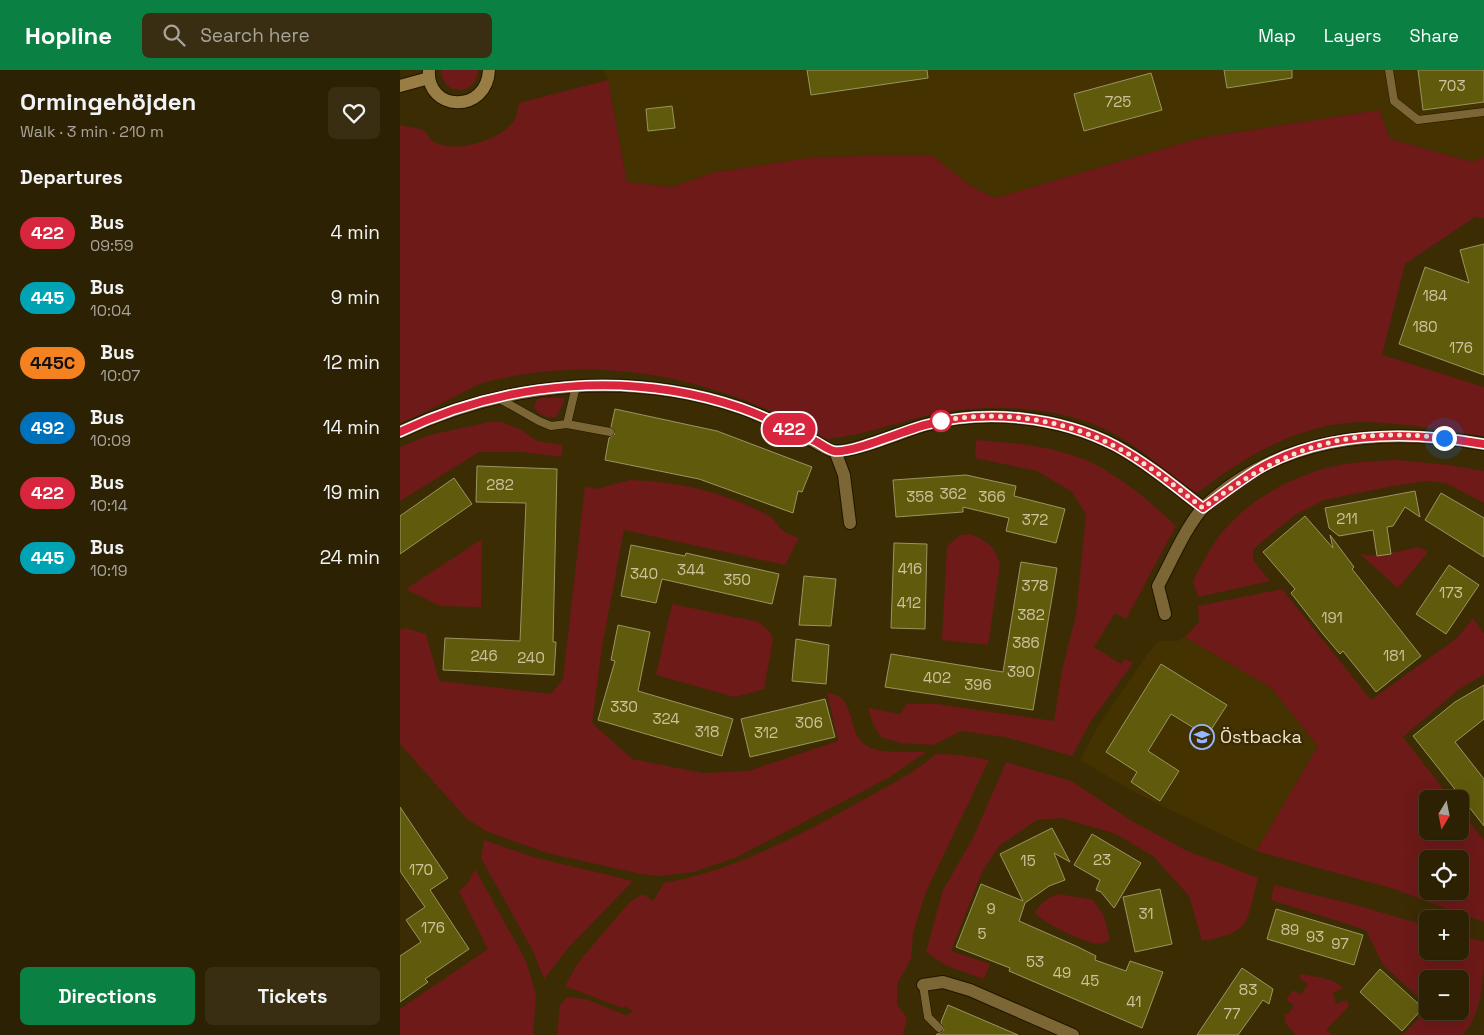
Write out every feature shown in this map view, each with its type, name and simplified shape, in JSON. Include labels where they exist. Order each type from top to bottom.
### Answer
[{"type":"main road","points":[[400,86],[429,74],[434,91],[442,98],[463,102],[479,94],[487,83],[489,70]]},
{"type":"street","points":[[400,432],[424,421],[498,398],[549,388],[593,384],[640,387],[700,397],[741,408],[834,451],[855,448],[948,419],[977,416],[1033,420],[1078,431],[1118,448],[1203,508]]},
{"type":"street","points":[[1165,614],[1158,586],[1203,508],[1258,470],[1287,455],[1319,444],[1351,438],[1428,436],[1484,444]]},
{"type":"street","points":[[834,451],[844,475],[850,523]]},
{"type":"street","points":[[923,985],[943,982],[970,990],[1073,1035]]},
{"type":"lane","points":[[1389,70],[1394,101],[1418,120],[1484,112]]},
{"type":"lane","points":[[567,424],[576,386]]},
{"type":"lane","points":[[498,398],[539,422],[551,426],[567,424],[610,432]]},
{"type":"lane","points":[[923,985],[928,1017],[939,1028]]},
{"type":"shaded area","points":[[441,70],[478,70],[478,72],[476,80],[471,86],[459,90],[452,89],[447,85]]},
{"type":"shaded area","points":[[603,70],[1484,70],[1484,157],[1473,162],[1390,139],[1379,110],[1200,138],[995,198],[971,186],[931,155],[815,157],[715,172],[672,187],[627,182],[608,80]]},
{"type":"shaded area","points":[[608,80],[627,182],[672,187],[715,172],[815,157],[931,155],[971,186],[995,198],[1200,138],[1379,110],[1390,139],[1473,162],[1484,157],[1484,218],[1475,217],[1405,264],[1382,355],[1484,387],[1484,436],[1366,422],[1320,427],[1276,443],[1255,454],[1197,493],[1120,437],[1077,419],[1053,413],[1005,408],[957,410],[921,417],[868,432],[827,439],[745,400],[703,386],[660,376],[616,371],[572,370],[527,374],[482,383],[400,423],[400,125],[424,130],[431,140],[440,145],[464,146],[489,139],[509,127],[516,117],[519,103]]},
{"type":"shaded area","points":[[540,398],[563,398],[564,402],[556,417],[544,416],[534,408],[536,401]]},
{"type":"shaded area","points":[[490,422],[501,422],[520,429],[537,441],[563,445],[561,457],[522,452],[479,452],[400,501],[400,447],[429,435]]},
{"type":"shaded area","points":[[976,440],[1040,447],[1086,460],[1130,486],[1176,526],[1126,619],[1115,613],[1094,647],[1121,664],[1125,659],[1133,663],[1091,721],[1072,756],[1005,737],[961,731],[933,745],[900,743],[881,737],[873,724],[868,708],[900,714],[907,704],[937,704],[1054,721],[1062,671],[1076,615],[1086,515],[1072,492],[1037,471],[975,458]]},
{"type":"shaded area","points":[[1398,460],[1449,465],[1484,471],[1484,503],[1446,483],[1425,481],[1324,500],[1295,515],[1253,549],[1253,560],[1270,581],[1198,597],[1193,581],[1212,547],[1225,529],[1237,517],[1266,494],[1300,477],[1335,466],[1358,462]]},
{"type":"shaded area","points":[[630,480],[667,483],[719,495],[769,516],[788,534],[799,538],[785,565],[624,530],[602,647],[592,723],[632,759],[703,773],[748,771],[838,741],[827,692],[840,697],[846,705],[857,735],[868,746],[884,751],[926,752],[888,778],[737,857],[694,872],[659,876],[641,874],[547,853],[486,831],[467,819],[400,744],[400,630],[405,628],[426,634],[439,681],[551,694],[563,679],[585,486],[596,489]]},
{"type":"shaded area","points":[[970,534],[981,539],[993,549],[1000,564],[988,645],[942,640],[947,546],[960,535]]},
{"type":"shaded area","points":[[482,539],[481,607],[440,606],[406,589]]},
{"type":"shaded area","points":[[1419,547],[1428,552],[1398,588],[1360,554],[1377,556]]},
{"type":"shaded area","points":[[1282,589],[1371,700],[1457,638],[1473,618],[1484,634],[1484,674],[1458,690],[1403,737],[1444,790],[1419,790],[1419,840],[1469,840],[1469,821],[1484,840],[1484,922],[1469,917],[1469,910],[1451,910],[1424,900],[1469,900],[1469,850],[1419,850],[1419,898],[1391,888],[1256,851],[1318,746],[1271,688],[1185,637],[1199,622],[1198,606]]},
{"type":"shaded area","points":[[672,604],[759,622],[770,632],[773,639],[764,689],[735,697],[656,675]]},
{"type":"shaded area","name":"Östbacka","points":[[1185,637],[1271,688],[1318,746],[1256,851],[1138,794],[1080,760],[1097,728],[1149,652],[1159,641],[1178,641]]},
{"type":"shaded area","points":[[936,754],[961,755],[989,760],[925,894],[913,933],[911,959],[897,984],[897,1004],[907,1018],[903,1035],[557,1035],[560,1005],[567,997],[586,999],[625,1015],[633,1012],[625,1006],[622,1008],[565,986],[578,963],[630,902],[643,894],[653,901],[664,883],[691,877],[744,860],[795,837],[895,782]]},
{"type":"shaded area","points":[[1006,762],[1071,781],[1132,821],[1185,850],[1258,878],[1249,914],[1245,922],[1231,933],[1202,941],[1189,896],[1153,856],[1116,834],[1062,818],[1037,820],[999,846],[982,872],[951,951],[990,964],[984,979],[947,966],[926,952],[943,890],[973,838]]},
{"type":"shaded area","points":[[484,840],[533,857],[633,881],[570,946],[544,979],[533,951],[481,858]]},
{"type":"shaded area","points":[[475,869],[526,961],[536,995],[533,1035],[400,1035],[400,1009],[488,949],[459,891],[468,883]]},
{"type":"shaded area","points":[[1274,885],[1356,905],[1419,924],[1419,960],[1469,960],[1469,938],[1484,942],[1483,979],[1479,1004],[1469,1026],[1462,1035],[1403,1035],[1419,1018],[1419,1020],[1469,1020],[1469,970],[1419,970],[1419,998],[1383,965],[1366,930],[1271,900]]},
{"type":"shaded area","points":[[1059,894],[1093,900],[1104,916],[1110,940],[1099,944],[1085,941],[1056,927],[1035,913],[1045,901]]},
{"type":"shaded area","points":[[1300,974],[1335,982],[1343,989],[1333,992],[1336,1004],[1347,1000],[1349,1006],[1326,1030],[1332,1035],[1294,1035],[1295,1033],[1286,1024],[1284,1013],[1288,1015],[1294,1005],[1286,1000],[1293,990],[1301,995],[1308,984],[1300,979]]},
{"type":"building","points":[[807,70],[927,70],[928,78],[811,95]]},
{"type":"building","points":[[1224,70],[1292,70],[1292,78],[1227,88]]},
{"type":"building","points":[[1418,70],[1484,70],[1484,102],[1423,110]]},
{"type":"building","points":[[1151,73],[1162,110],[1084,131],[1074,94]]},
{"type":"building","points":[[672,106],[675,128],[648,131],[646,109]]},
{"type":"building","points":[[1484,244],[1484,375],[1399,344],[1425,267],[1469,283],[1460,250]]},
{"type":"building","points":[[615,409],[717,431],[812,467],[802,492],[798,491],[793,513],[699,479],[605,460],[609,438],[615,434],[611,427]]},
{"type":"building","points":[[477,466],[557,469],[553,642],[556,642],[554,675],[443,670],[445,638],[520,641],[526,503],[476,502]]},
{"type":"building","points":[[966,475],[1016,486],[1014,496],[1065,509],[1056,543],[1006,531],[1009,518],[963,507],[963,512],[896,517],[893,480]]},
{"type":"building","points":[[454,478],[472,504],[400,554],[400,516]]},
{"type":"building","points":[[1415,491],[1420,517],[1405,507],[1393,526],[1387,527],[1391,554],[1377,556],[1373,530],[1339,536],[1329,528],[1325,508]]},
{"type":"building","points":[[1441,493],[1484,518],[1484,557],[1425,520]]},
{"type":"building","points":[[1305,516],[1333,548],[1330,535],[1354,567],[1352,569],[1421,656],[1376,692],[1343,651],[1340,654],[1323,634],[1291,593],[1295,589],[1263,552]]},
{"type":"building","points":[[894,543],[927,544],[925,629],[891,628]]},
{"type":"building","points":[[631,545],[685,556],[686,553],[779,574],[772,604],[662,579],[656,603],[621,596]]},
{"type":"building","points":[[1021,562],[1057,568],[1033,710],[885,687],[891,654],[1003,672]]},
{"type":"building","points":[[1449,565],[1479,585],[1446,634],[1416,614]]},
{"type":"building","points":[[804,576],[836,579],[831,626],[799,625]]},
{"type":"building","points":[[618,625],[650,632],[638,691],[733,719],[722,756],[598,720],[615,661],[611,660]]},
{"type":"building","points":[[796,639],[829,645],[826,684],[792,681]]},
{"type":"building","points":[[1161,664],[1227,705],[1207,736],[1171,714],[1148,751],[1179,771],[1160,801],[1131,782],[1137,772],[1106,752]]},
{"type":"building","points":[[1484,685],[1484,719],[1455,742],[1484,779],[1484,826],[1469,807],[1469,790],[1456,790],[1413,736],[1455,702]]},
{"type":"building","points":[[825,699],[835,737],[750,757],[741,719]]},
{"type":"building","points":[[400,807],[448,878],[430,890],[469,949],[425,979],[428,982],[400,1002],[400,956],[421,942],[406,920],[425,907],[400,871]]},
{"type":"building","points":[[1052,828],[1070,862],[1054,853],[1065,880],[1049,886],[1025,903],[1019,921],[1096,956],[1095,960],[1126,971],[1130,961],[1163,972],[1142,1028],[1009,971],[1010,968],[956,947],[981,884],[1023,901],[1000,854]]},
{"type":"building","points":[[1092,834],[1141,863],[1114,908],[1101,892],[1096,890],[1100,880],[1074,865]]},
{"type":"building","points":[[1160,889],[1172,944],[1135,952],[1123,897]]},
{"type":"building","points":[[1276,909],[1363,935],[1354,965],[1267,939]]},
{"type":"building","points":[[1242,968],[1273,989],[1269,1004],[1263,1000],[1238,1035],[1197,1035]]},
{"type":"building","points":[[1380,969],[1419,1004],[1419,1012],[1402,1031],[1360,992]]},
{"type":"building","points":[[948,1005],[1018,1035],[936,1035],[944,1030],[941,1022]]},
{"type":"bus line","name":"422","points":[[400,432],[424,421],[514,393],[593,384],[652,388],[700,397],[741,408],[780,424],[834,451],[855,448],[948,419],[977,416],[1008,417],[1057,425],[1102,440],[1136,460],[1203,508],[1235,484],[1258,470],[1287,455],[1319,444],[1351,438],[1428,436],[1484,444]]},
{"type":"place","name":"Östbacka","points":[[1202,737]]},
{"type":"route","points":[[941,421],[935,422],[977,416],[1008,417],[1033,420],[1078,431],[1118,448],[1203,508],[1235,484],[1258,470],[1287,455],[1319,444],[1351,438],[1383,436],[1444,438]]}]
